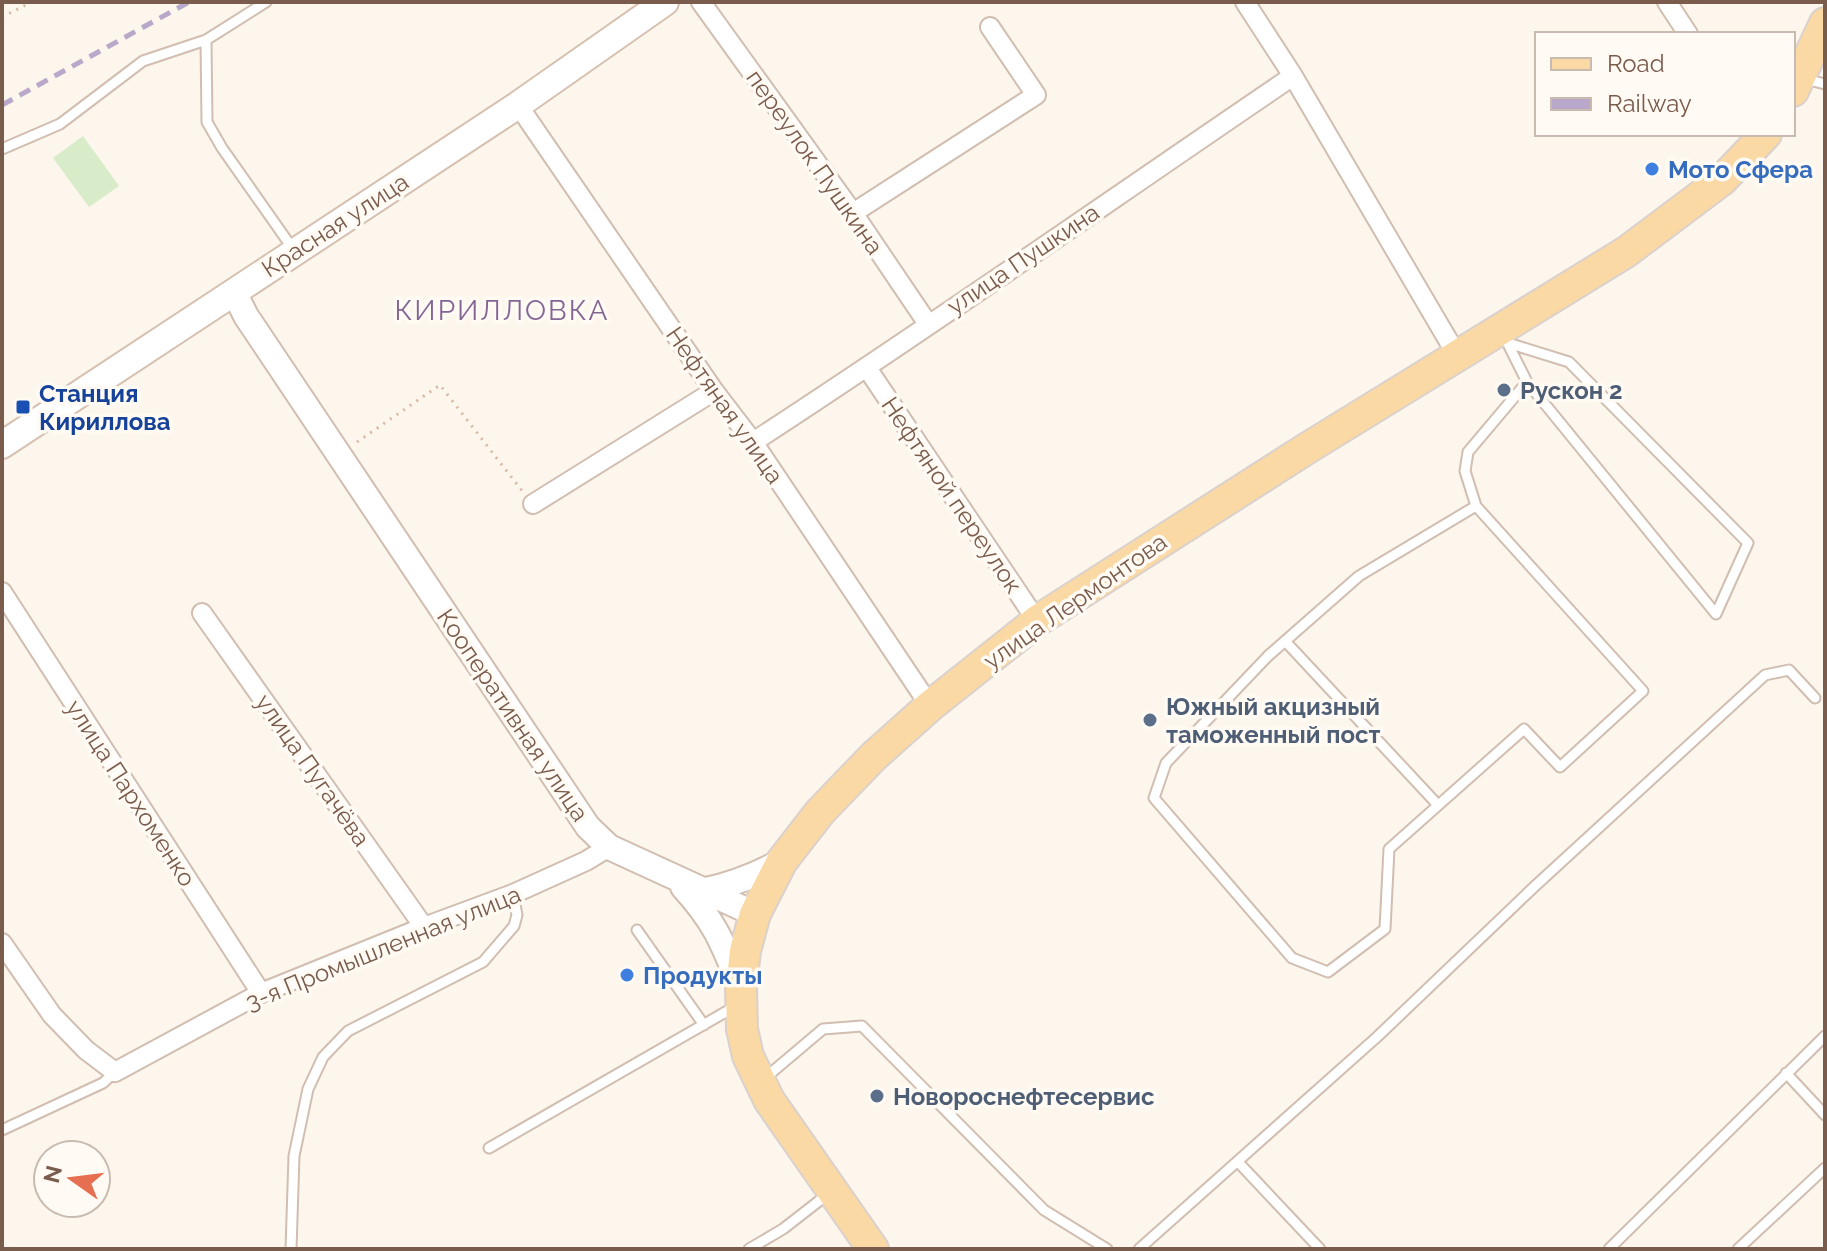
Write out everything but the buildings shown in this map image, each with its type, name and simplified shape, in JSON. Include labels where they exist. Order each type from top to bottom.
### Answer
[{"type":"main road","name":"Красная улица","points":[[2,445],[518,105],[665,2]]},
{"type":"main road","points":[[1806,84],[1825,23]]},
{"type":"main road","name":"улица Лермонтова","points":[[755,914],[782,861],[831,801],[873,757],[930,706],[1037,621],[1266,474],[1458,357],[1504,337],[1679,214],[1722,180],[1764,136]]},
{"type":"main road","points":[[755,914],[745,951],[740,996],[748,1056],[760,1083],[873,1249]]},
{"type":"street","name":"переулок Пушкина","points":[[701,2],[853,213],[928,324]]},
{"type":"street","points":[[1245,2],[1293,76],[1458,357]]},
{"type":"street","points":[[1667,2],[1687,32]]},
{"type":"street","points":[[853,213],[1036,95],[990,27]]},
{"type":"street","name":"улица Пушкина","points":[[753,442],[867,368],[1293,76]]},
{"type":"street","name":"Нефтяная улица","points":[[518,105],[714,391],[753,442],[930,706]]},
{"type":"street","name":"Кооперативная улица","points":[[234,292],[246,316],[574,809],[609,847],[755,914]]},
{"type":"street","name":"Нефтяной переулок","points":[[867,368],[1037,621]]},
{"type":"street","points":[[533,504],[714,391]]},
{"type":"street","name":"улица Пархоменко","points":[[2,592],[261,993]]},
{"type":"street","name":"улица Пугачёва","points":[[202,613],[424,927]]},
{"type":"street","name":"3-я Промышленная улица","points":[[115,1072],[261,993],[513,894],[586,861],[609,847]]},
{"type":"street","points":[[702,891],[730,885],[782,861]]},
{"type":"street","points":[[676,879],[708,914],[721,938],[740,996]]},
{"type":"street","points":[[2,943],[52,1015],[86,1050],[115,1072]]},
{"type":"lane","points":[[2,149],[60,124],[143,61],[206,40],[266,2]]},
{"type":"lane","points":[[206,40],[207,122],[295,251]]},
{"type":"lane","points":[[1504,337],[1569,362],[1748,543],[1716,614],[1527,382],[1504,337]]},
{"type":"lane","points":[[1476,506],[1359,576],[1285,641],[1166,763],[1154,798],[1292,958],[1328,972],[1385,929],[1389,849],[1438,805],[1524,729],[1560,767],[1643,691],[1476,506],[1465,471],[1468,452],[1527,382]]},
{"type":"lane","points":[[1285,641],[1438,805]]},
{"type":"lane","points":[[1142,1246],[1377,1037],[1534,887],[1765,675],[1789,670],[1815,698]]},
{"type":"lane","points":[[291,1249],[294,1156],[308,1089],[323,1057],[348,1031],[483,962],[514,926],[517,915],[513,894]]},
{"type":"lane","points":[[637,930],[704,1025]]},
{"type":"lane","points":[[489,1148],[704,1025],[740,996]]},
{"type":"lane","points":[[760,1083],[823,1029],[862,1026],[1044,1210],[1107,1249]]},
{"type":"lane","points":[[1609,1249],[1825,1036]]},
{"type":"lane","points":[[2,1130],[103,1083],[115,1072]]},
{"type":"lane","points":[[1786,1073],[1825,1115]]},
{"type":"lane","points":[[1238,1162],[1320,1249]]},
{"type":"lane","points":[[1738,1249],[1825,1168]]},
{"type":"lane","points":[[749,1249],[783,1229],[832,1192]]},
{"type":"lane","points":[[1142,1246],[1159,1249]]},
{"type":"path","points":[[2,17],[32,2]]},
{"type":"path","points":[[340,454],[440,385],[533,504]]},
{"type":"green space","points":[[83,136],[119,186],[89,207],[53,158]]},
{"type":"railway","points":[[2,105],[189,2]]},
{"type":"place","name":"Мото Сфера","points":[[1652,169]]},
{"type":"place","name":"Рускон 2","points":[[1504,390]]},
{"type":"place","name":"Станция Кириллова","points":[[23,407]]},
{"type":"place","name":"Южный акцизный таможенный пост","points":[[1150,720]]},
{"type":"place","name":"Продукты","points":[[627,975]]},
{"type":"place","name":"Новороснефтесервис","points":[[877,1096]]},
{"type":"district","name":"КИРИЛЛОВКА","points":[[502,310]]}]
